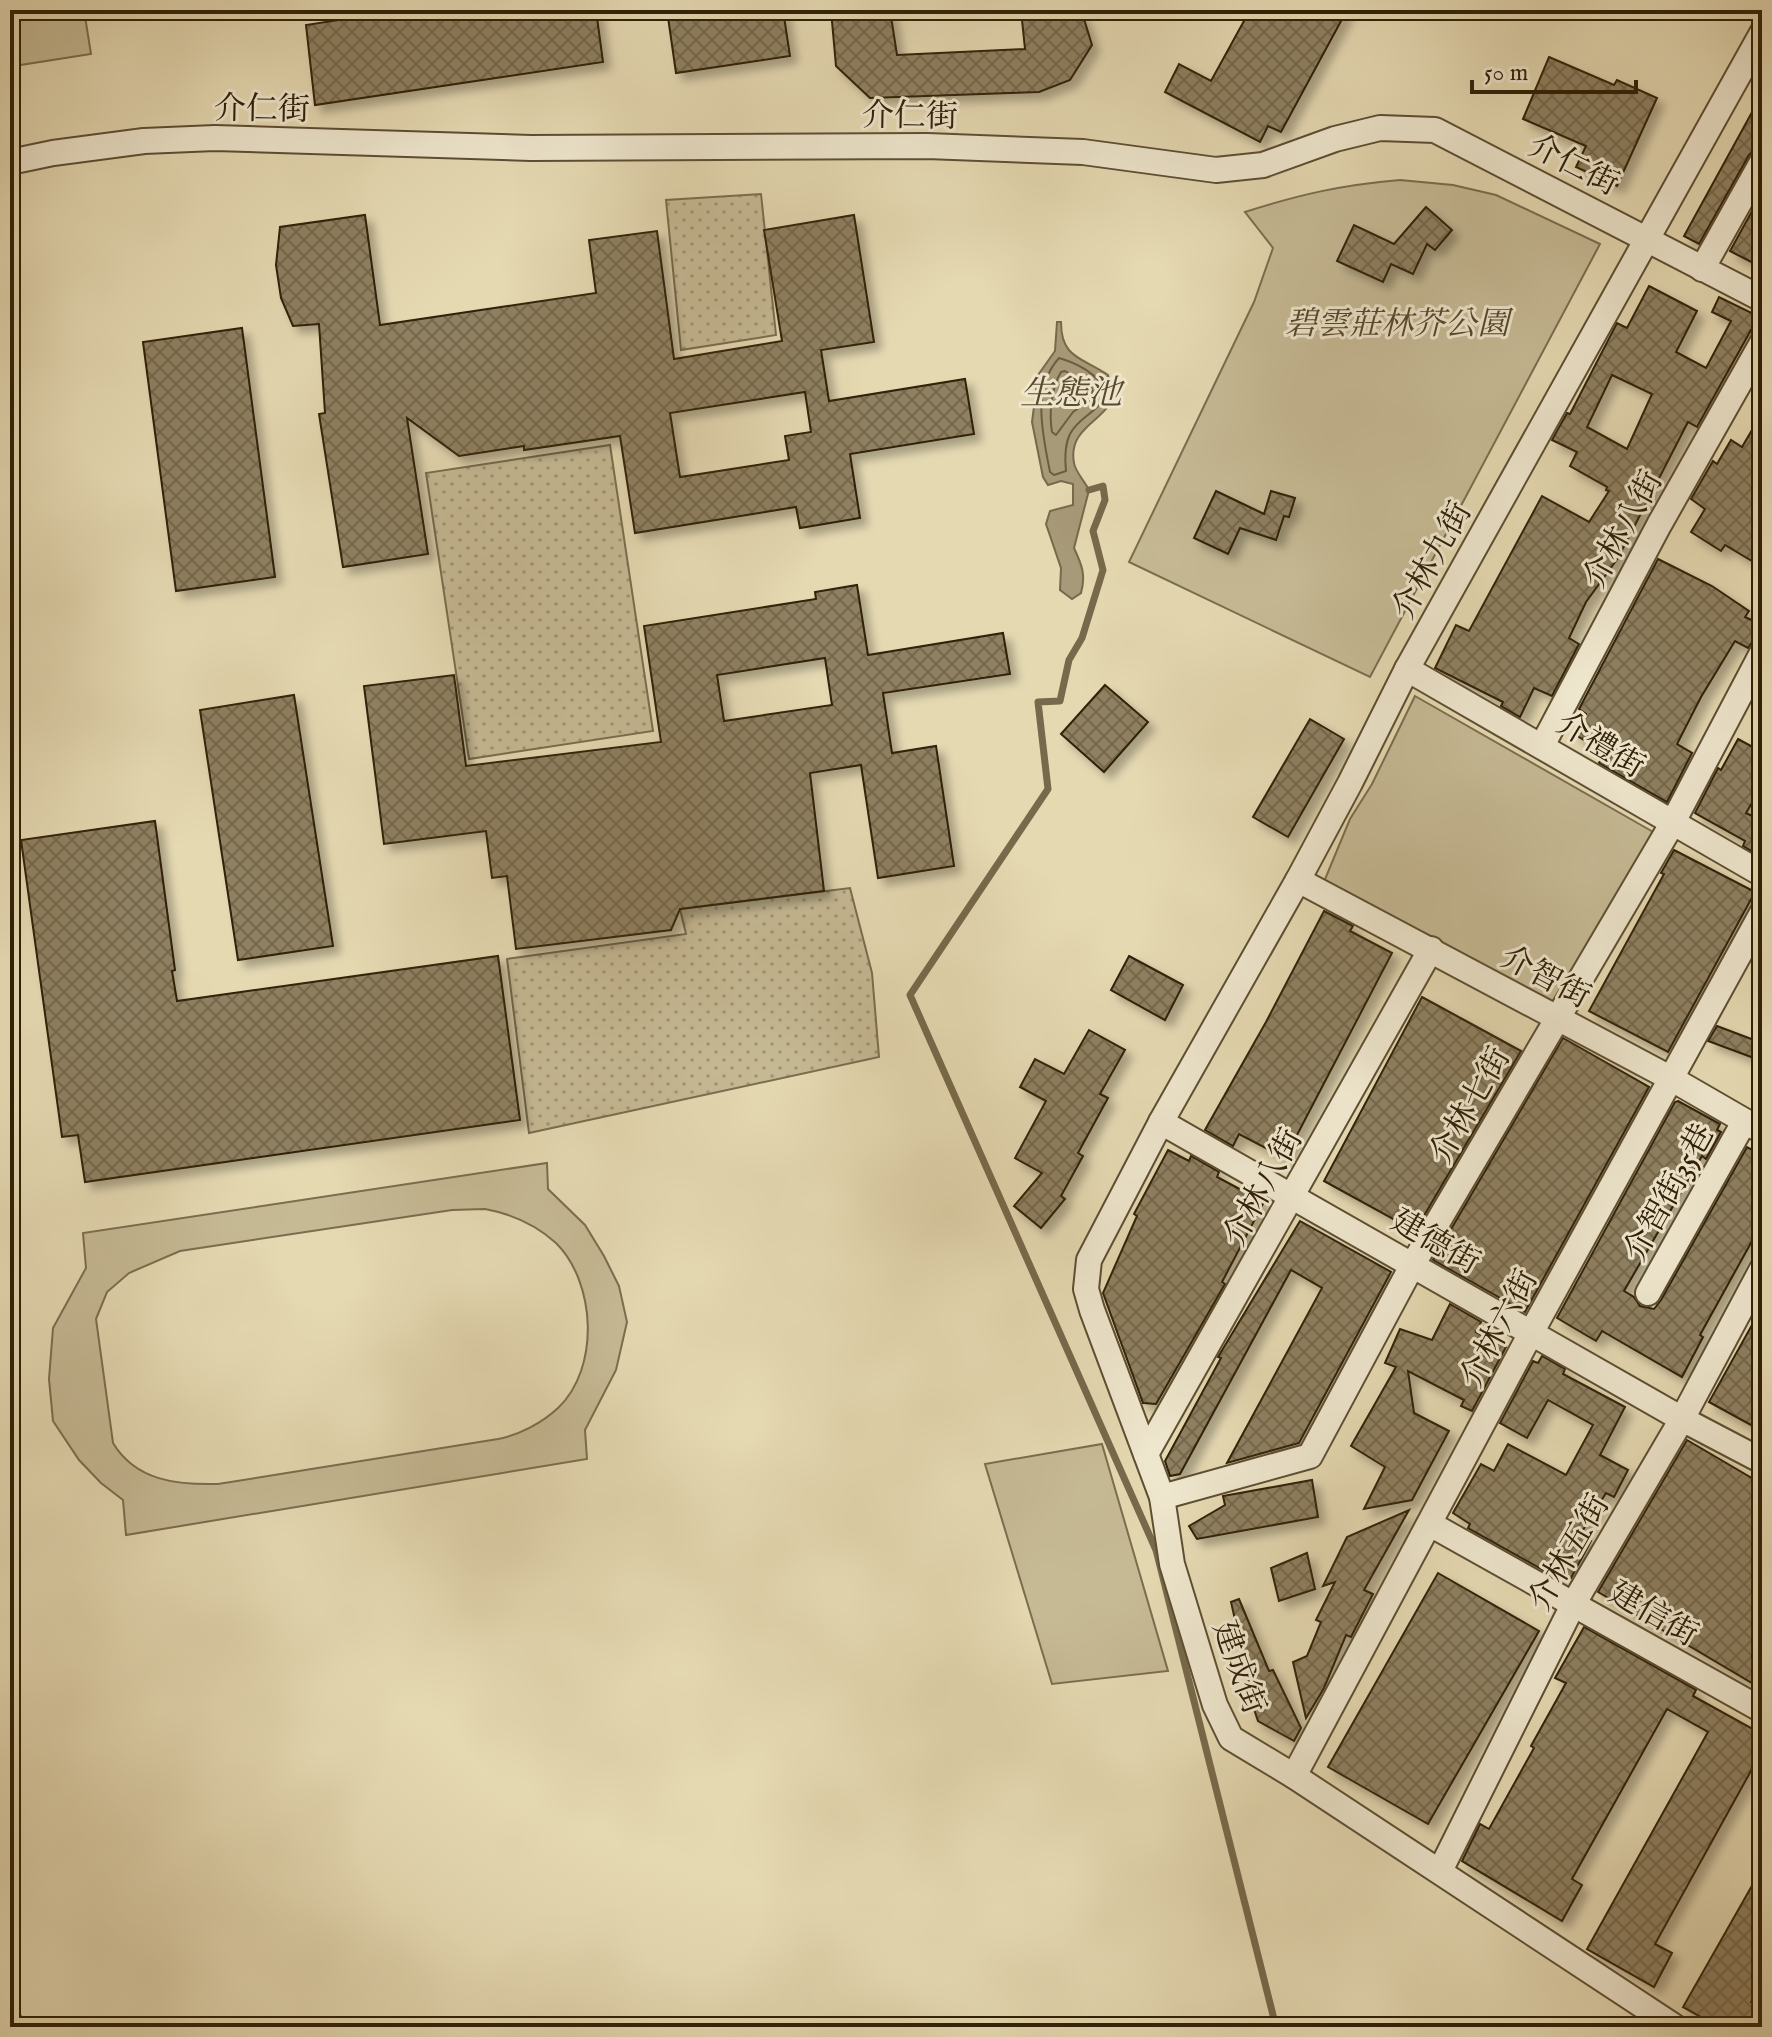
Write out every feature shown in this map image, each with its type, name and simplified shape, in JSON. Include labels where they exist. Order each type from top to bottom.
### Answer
[{"type":"street","name":"介林九街","points":[[1161,1122],[1298,880],[1407,669],[1644,239],[1762,33]]},
{"type":"street","name":"介仁街","points":[[10,162],[144,141],[215,138],[531,148],[927,146],[1083,152],[1216,170],[1263,165],[1335,139],[1380,128],[1435,130],[1762,299]]},
{"type":"street","points":[[1702,269],[1762,162]]},
{"type":"street","name":"介林八街","points":[[1542,746],[1659,525],[1762,343]]},
{"type":"street","name":"介林七街","points":[[1162,1497],[1310,1456],[1413,1264],[1672,824],[1762,653]]},
{"type":"street","name":"介禮街","points":[[1407,669],[1762,874]]},
{"type":"street","name":"介智街","points":[[1298,880],[1672,1079],[1753,1126]]},
{"type":"street","name":"介林六街","points":[[1294,1776],[1531,1333],[1762,913]]},
{"type":"street","name":"介林八街","points":[[1146,1454],[1431,949]]},
{"type":"street","name":"建德街","points":[[1161,1122],[1682,1419],[1761,1458]]},
{"type":"street","name":"建成街","points":[[1161,1122],[1089,1260],[1086,1289],[1162,1497],[1172,1564],[1215,1705],[1231,1738],[1440,1871],[1675,2027]]},
{"type":"street","name":"介智街35巷","points":[[1648,1293],[1753,1126]]},
{"type":"street","name":"介林五街","points":[[1440,1871],[1574,1603],[1682,1419],[1762,1269]]},
{"type":"street","name":"建信街","points":[[1430,1524],[1762,1710]]},
{"type":"green space","points":[[10,10],[84,10],[91,54],[14,66],[10,47]]},
{"type":"green space","name":"碧雲莊林芥公園","points":[[1400,180],[1453,185],[1496,195],[1600,244],[1370,677],[1129,562],[1254,302],[1273,248],[1245,212],[1322,191]]},
{"type":"green space","points":[[761,194],[776,335],[681,350],[666,200]]},
{"type":"green space","points":[[610,445],[653,731],[469,759],[426,473]]},
{"type":"green space","points":[[1415,696],[1655,833],[1555,1008],[1323,884],[1350,819],[1372,784]]},
{"type":"green space","points":[[850,888],[872,973],[879,1057],[529,1133],[507,959],[686,934],[680,909]]},
{"type":"green space","points":[[547,1163],[548,1189],[585,1225],[604,1256],[619,1286],[627,1322],[616,1370],[585,1430],[587,1459],[126,1535],[123,1500],[79,1460],[53,1421],[49,1379],[53,1328],[86,1268],[83,1233]],"holes":[[[452,1210],[495,1211],[531,1225],[556,1243],[579,1280],[585,1302],[588,1326],[581,1371],[572,1391],[558,1408],[538,1423],[498,1439],[218,1484],[173,1481],[146,1473],[133,1466],[113,1443],[96,1319],[107,1292],[129,1273],[180,1251]]]},
{"type":"green space","points":[[1102,1444],[1168,1671],[1052,1684],[985,1464]]},
{"type":"water","name":"生態池","points":[[1057,322],[1061,322],[1069,350],[1108,375],[1112,392],[1110,403],[1083,431],[1074,450],[1075,466],[1089,490],[1074,548],[1083,581],[1081,593],[1072,599],[1060,590],[1061,568],[1046,524],[1050,511],[1073,505],[1073,484],[1061,481],[1048,485],[1043,477],[1032,422],[1038,375],[1055,351]]},
{"type":"building","points":[[403,10],[596,10],[603,62],[315,105],[306,25]]},
{"type":"building","points":[[667,10],[783,10],[790,56],[676,73]]},
{"type":"building","points":[[831,10],[890,10],[897,55],[1025,49],[1021,10],[1076,10],[1084,19],[1092,45],[1070,80],[1039,92],[870,98],[836,66]]},
{"type":"building","points":[[1250,10],[1347,10],[1281,132],[1268,126],[1260,142],[1165,92],[1179,64],[1211,81]]},
{"type":"building","points":[[1549,57],[1614,85],[1617,80],[1657,98],[1617,186],[1576,167],[1586,146],[1523,119]]},
{"type":"building","points":[[1762,94],[1762,143],[1749,155],[1699,244],[1684,236]]},
{"type":"building","points":[[1762,193],[1762,251],[1755,264],[1730,251]]},
{"type":"building","points":[[1426,207],[1452,230],[1435,250],[1427,244],[1413,274],[1391,264],[1383,282],[1337,261],[1354,225],[1394,244]]},
{"type":"building","points":[[365,215],[380,325],[596,293],[589,240],[657,231],[674,359],[782,341],[764,230],[854,215],[874,342],[821,350],[829,401],[965,379],[974,434],[850,454],[860,518],[800,528],[796,507],[635,533],[620,436],[459,456],[407,418],[428,554],[343,567],[319,414],[325,413],[319,324],[293,326],[281,298],[276,265],[280,227]],"holes":[[[805,392],[811,432],[785,436],[789,460],[680,477],[670,413]]]},
{"type":"building","points":[[1649,286],[1697,311],[1676,352],[1706,368],[1731,321],[1712,312],[1719,297],[1762,318],[1762,328],[1751,330],[1697,427],[1688,422],[1618,558],[1586,602],[1569,638],[1579,644],[1552,696],[1534,688],[1520,717],[1501,706],[1503,702],[1435,668],[1456,625],[1469,631],[1542,496],[1589,522],[1609,491],[1570,466],[1577,452],[1552,440],[1567,413],[1570,414],[1617,323],[1627,328]],"holes":[[[1612,375],[1652,394],[1627,449],[1587,427]]]},
{"type":"building","points":[[242,328],[275,577],[176,591],[143,342]]},
{"type":"building","points":[[1762,413],[1762,567],[1725,545],[1721,551],[1691,532],[1705,509],[1691,499],[1713,461],[1717,464],[1731,440],[1742,447]]},
{"type":"building","points":[[1216,491],[1264,514],[1271,491],[1295,498],[1289,517],[1284,516],[1276,540],[1240,528],[1228,554],[1194,538]]},
{"type":"building","points":[[1658,559],[1712,586],[1749,611],[1745,617],[1762,625],[1760,638],[1748,648],[1735,641],[1701,697],[1677,744],[1692,753],[1667,802],[1599,763],[1605,753],[1574,734],[1586,714],[1579,709]]},
{"type":"building","points":[[857,585],[868,655],[1003,633],[1010,674],[883,693],[892,753],[936,746],[954,866],[878,878],[861,765],[810,773],[824,891],[680,909],[671,930],[516,949],[507,876],[492,878],[486,831],[384,844],[364,686],[454,675],[466,766],[661,742],[644,626],[816,599],[815,592]],"holes":[[[825,658],[832,705],[724,721],[717,675]]]},
{"type":"building","points":[[1105,685],[1148,722],[1104,772],[1061,734]]},
{"type":"building","points":[[294,695],[333,946],[238,960],[200,710]]},
{"type":"building","points":[[1310,719],[1344,739],[1288,837],[1253,817]]},
{"type":"building","points":[[1738,739],[1762,752],[1762,786],[1746,813],[1756,818],[1762,804],[1762,857],[1743,846],[1745,841],[1695,813],[1718,768],[1721,770]]},
{"type":"building","points":[[155,821],[177,1001],[498,956],[520,1120],[85,1182],[78,1135],[62,1137],[21,840]]},
{"type":"building","points":[[1674,850],[1755,892],[1668,1052],[1589,1011]]},
{"type":"building","points":[[1324,911],[1353,926],[1350,931],[1392,953],[1285,1158],[1239,1134],[1233,1146],[1205,1130]]},
{"type":"building","points":[[1129,956],[1183,985],[1165,1020],[1111,990]]},
{"type":"building","points":[[1422,997],[1521,1051],[1415,1231],[1324,1181]]},
{"type":"building","points":[[1717,1026],[1762,1043],[1762,1061],[1708,1041]]},
{"type":"building","points":[[1089,1030],[1125,1050],[1100,1094],[1108,1098],[1078,1153],[1083,1156],[1061,1196],[1065,1199],[1041,1228],[1014,1206],[1042,1173],[1015,1158],[1046,1101],[1020,1087],[1035,1059],[1064,1074]]},
{"type":"building","points":[[1563,1038],[1649,1087],[1525,1312],[1433,1260]]},
{"type":"building","points":[[1678,1101],[1720,1124],[1717,1130],[1721,1132],[1706,1159],[1702,1156],[1624,1291],[1634,1297],[1640,1306],[1654,1309],[1661,1300],[1747,1147],[1762,1155],[1762,1223],[1700,1335],[1703,1337],[1682,1377],[1602,1331],[1596,1341],[1557,1318]]},
{"type":"building","points":[[1168,1150],[1189,1161],[1191,1156],[1219,1172],[1217,1177],[1264,1202],[1222,1282],[1225,1284],[1156,1404],[1143,1403],[1103,1293],[1137,1216],[1134,1214]]},
{"type":"building","points":[[1300,1221],[1391,1272],[1299,1443],[1227,1463],[1322,1288],[1291,1270],[1180,1474],[1170,1476],[1165,1461],[1221,1358],[1218,1357]]},
{"type":"building","points":[[1450,1304],[1481,1322],[1476,1332],[1506,1347],[1472,1411],[1461,1406],[1464,1400],[1408,1371],[1414,1413],[1449,1431],[1412,1500],[1364,1509],[1385,1467],[1351,1446],[1396,1367],[1385,1363],[1400,1329],[1432,1340]]},
{"type":"building","points":[[1762,1307],[1762,1431],[1709,1402]]},
{"type":"building","points":[[1542,1356],[1565,1369],[1563,1374],[1625,1407],[1600,1455],[1628,1470],[1614,1497],[1606,1493],[1580,1535],[1591,1541],[1571,1578],[1546,1565],[1543,1570],[1468,1528],[1470,1524],[1453,1513],[1481,1464],[1494,1471],[1508,1444],[1566,1475],[1593,1425],[1548,1400],[1527,1438],[1500,1423],[1533,1361],[1538,1363]]},
{"type":"building","points":[[1687,1440],[1762,1484],[1762,1689],[1598,1592]]},
{"type":"building","points":[[1312,1480],[1318,1517],[1197,1539],[1189,1526],[1225,1505],[1223,1496]]},
{"type":"building","points":[[1409,1510],[1364,1590],[1373,1594],[1351,1637],[1346,1635],[1324,1688],[1306,1718],[1293,1662],[1307,1656],[1321,1622],[1316,1620],[1335,1582],[1323,1586],[1347,1537]]},
{"type":"building","points":[[1307,1553],[1315,1589],[1279,1601],[1271,1568]]},
{"type":"building","points":[[1438,1573],[1539,1631],[1428,1824],[1328,1767]]},
{"type":"building","points":[[1239,1599],[1269,1671],[1273,1670],[1301,1728],[1294,1741],[1258,1721],[1252,1703],[1256,1701],[1231,1602]]},
{"type":"building","points":[[1584,1627],[1696,1690],[1693,1696],[1762,1734],[1762,1751],[1655,1944],[1672,1953],[1654,1987],[1587,1949],[1708,1732],[1667,1709],[1572,1879],[1582,1885],[1562,1921],[1462,1861],[1480,1824],[1489,1829],[1534,1748],[1531,1746],[1566,1683],[1555,1678]]},
{"type":"building","points":[[1762,1868],[1762,1983],[1751,2002],[1762,2008],[1762,2027],[1719,2027],[1683,2007]]},
{"type":"waterway","points":[[1089,490],[1103,486],[1105,500],[1093,531],[1103,570],[1082,638],[1069,660],[1060,701],[1038,702],[1048,789],[910,995],[1156,1550],[1276,2027]]}]
